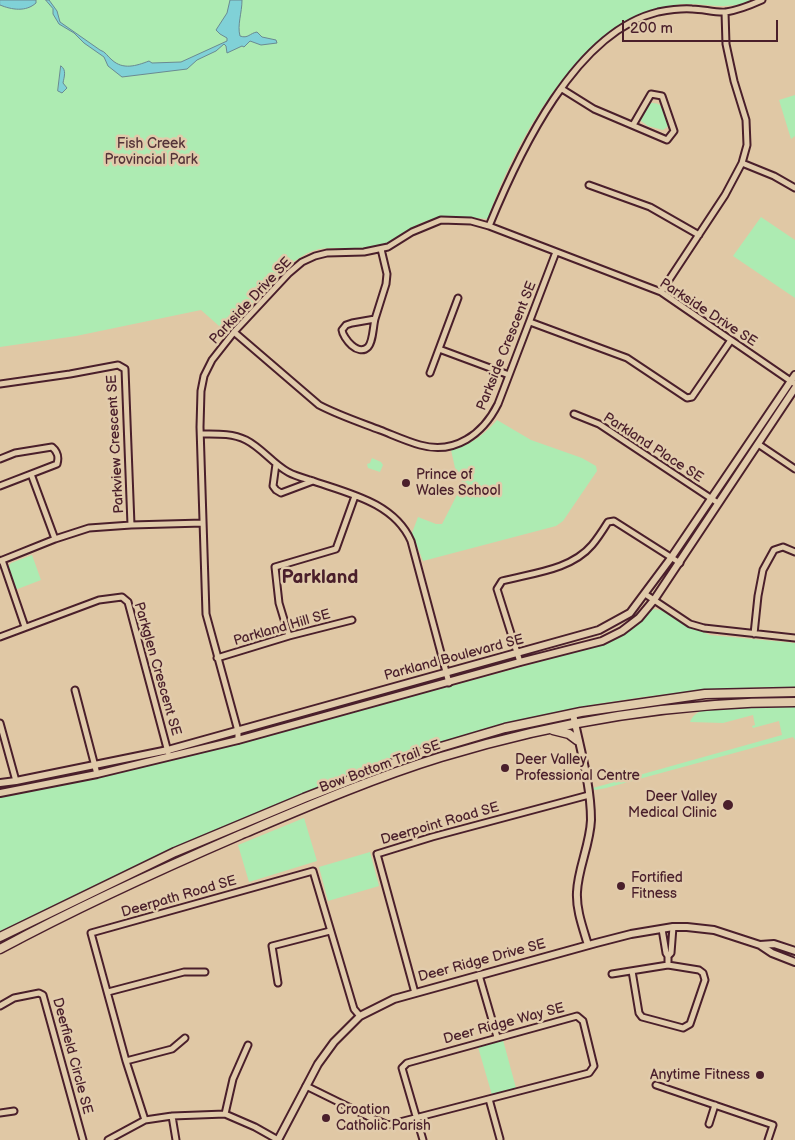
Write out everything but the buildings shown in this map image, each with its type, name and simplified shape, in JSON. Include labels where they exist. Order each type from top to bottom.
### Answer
[{"type":"main road","name":"Bow Bottom Trail SE","points":[[0,937],[175,852],[304,798],[417,754],[505,728],[656,700],[705,694],[795,692]]},
{"type":"main road","name":"Bow Bottom Trail SE","points":[[0,949],[171,865],[349,790],[442,756],[496,741],[627,713],[740,703],[795,702]]},
{"type":"main road","points":[[548,730],[563,732],[578,740]]},
{"type":"street","points":[[489,226],[512,172],[543,116],[585,59],[611,34],[641,17],[674,9],[725,12],[745,8],[762,0]]},
{"type":"street","points":[[661,292],[725,195],[742,163],[747,145],[746,120],[734,81],[726,44],[725,12]]},
{"type":"street","points":[[562,89],[594,109],[667,140],[674,131],[662,96],[651,94],[633,125]]},
{"type":"street","points":[[742,163],[774,176],[795,188]]},
{"type":"street","points":[[590,185],[650,207],[699,235]]},
{"type":"street","name":"Parkside Drive SE","points":[[238,740],[238,731],[206,614],[201,391],[204,376],[212,360],[234,332],[302,262],[327,253],[364,252],[380,249],[399,242],[412,232],[441,220],[464,220],[489,226],[661,292],[794,380]]},
{"type":"street","points":[[375,320],[346,325],[342,330],[343,335],[357,349],[363,350],[367,348],[370,342],[386,284],[387,274],[380,249]]},
{"type":"street","name":"Parkside Crescent SE","points":[[234,332],[319,405],[334,413],[421,446],[438,448],[451,446],[473,436],[482,429],[492,416],[510,375],[556,252]]},
{"type":"street","points":[[430,373],[458,298]]},
{"type":"street","points":[[530,322],[628,358],[687,398],[692,397],[731,340]]},
{"type":"street","points":[[439,349],[510,375]]},
{"type":"street","name":"Parkview Crescent SE","points":[[0,384],[118,365],[125,369],[131,525]]},
{"type":"street","name":"Parkland Boulevard SE","points":[[0,783],[168,750],[599,630],[630,613],[645,594],[794,380]]},
{"type":"street","name":"Parkland Boulevard SE","points":[[0,793],[97,774],[238,740],[602,641],[622,631],[638,618],[654,600],[795,388]]},
{"type":"street","name":"Parkland Place SE","points":[[574,414],[599,424],[718,503]]},
{"type":"street","points":[[201,434],[238,436],[247,440],[289,473],[355,496],[389,512],[407,533],[414,551],[450,683]]},
{"type":"street","points":[[758,444],[795,469]]},
{"type":"street","points":[[0,459],[14,453],[52,447],[57,451],[58,459],[57,464],[0,486]]},
{"type":"street","points":[[276,464],[272,486],[281,493],[313,481]]},
{"type":"street","points":[[30,474],[55,539]]},
{"type":"street","points":[[289,636],[279,603],[274,567],[336,549],[355,496]]},
{"type":"street","points":[[520,662],[497,588],[502,581],[563,566],[576,560],[592,546],[608,522],[614,521],[680,563]]},
{"type":"street","points":[[25,627],[1,561],[55,539],[89,528],[203,523]]},
{"type":"street","points":[[754,634],[763,570],[774,550],[783,547],[795,552]]},
{"type":"street","points":[[645,594],[690,624],[704,628],[795,638]]},
{"type":"street","name":"Parkglen Crescent SE","points":[[0,636],[100,600],[122,597],[128,602],[170,757]]},
{"type":"street","name":"Parkland Hill SE","points":[[217,658],[289,636],[352,620]]},
{"type":"street","points":[[75,690],[97,774]]},
{"type":"street","points":[[573,714],[589,795],[590,824],[577,892],[578,910],[588,945]]},
{"type":"street","points":[[0,722],[16,781]]},
{"type":"street","name":"Deerpoint Road SE","points":[[415,993],[378,854],[432,836],[589,795]]},
{"type":"street","name":"Deerpath Road SE","points":[[145,1120],[126,1061],[91,933],[313,871],[354,1008],[360,1016]]},
{"type":"street","points":[[668,956],[671,953],[672,927]]},
{"type":"street","name":"Deer Ridge Drive SE","points":[[278,1140],[318,1064],[334,1042],[360,1016],[394,999],[588,945],[632,934],[672,927],[714,930],[760,945],[772,953],[795,962]]},
{"type":"street","points":[[662,929],[668,965]]},
{"type":"street","points":[[278,983],[272,946],[330,931]]},
{"type":"street","name":"Deer Ridge Drive SE","points":[[760,945],[774,944],[795,951]]},
{"type":"street","points":[[612,974],[668,965],[699,970],[703,973],[705,980],[690,1024],[683,1028],[642,1017],[639,1013],[632,971]]},
{"type":"street","points":[[108,992],[184,972],[204,972]]},
{"type":"street","points":[[479,975],[497,1037]]},
{"type":"street","name":"Deerfield Circle SE","points":[[0,1006],[14,998],[39,992],[43,995],[83,1140]]},
{"type":"street","name":"Deer Ridge Way SE","points":[[306,1086],[369,1118],[388,1125],[418,1118],[589,1073],[594,1066],[583,1021],[577,1016],[497,1037],[407,1064],[402,1068],[418,1118]]},
{"type":"street","points":[[126,1061],[172,1048],[185,1038]]},
{"type":"street","points":[[225,1114],[233,1079],[248,1045]]},
{"type":"street","points":[[656,1085],[772,1125],[768,1140]]},
{"type":"street","points":[[489,1099],[500,1139]]},
{"type":"street","points":[[709,1124],[715,1105]]},
{"type":"street","points":[[0,1113],[14,1111]]},
{"type":"street","points":[[108,1140],[145,1120],[172,1116],[225,1114],[255,1127],[278,1140]]},
{"type":"street","points":[[172,1116],[176,1140]]},
{"type":"street","points":[[418,1118],[423,1140]]},
{"type":"green space","name":"Fish Creek Provincial Park","points":[[0,0],[751,0],[726,6],[683,4],[653,10],[625,22],[598,41],[573,66],[530,127],[513,159],[488,219],[443,217],[417,225],[384,244],[360,248],[327,248],[307,253],[294,261],[269,284],[227,333],[201,310],[76,336],[0,347]]},
{"type":"green space","points":[[795,95],[795,136],[791,139],[779,100]]},
{"type":"green space","points":[[651,103],[656,103],[662,107],[665,113],[670,125],[663,130],[648,126],[641,121],[641,117]]},
{"type":"green space","points":[[761,217],[795,240],[795,298],[733,256]]},
{"type":"green space","points":[[497,420],[531,440],[582,458],[596,466],[597,471],[563,521],[556,526],[423,561],[412,533],[418,517],[436,524],[442,524],[459,491],[463,477],[455,468],[451,450],[477,439]]},
{"type":"green space","points":[[372,458],[383,465],[380,472],[368,468],[367,464],[370,463]]},
{"type":"green space","points":[[32,555],[41,580],[15,590],[8,567],[11,563]]},
{"type":"green space","points":[[653,609],[661,610],[686,625],[710,635],[795,643],[795,687],[708,690],[622,700],[537,716],[454,738],[364,769],[206,834],[102,882],[0,933],[0,794],[82,781],[233,745],[602,645],[630,630]]},
{"type":"green space","points":[[795,705],[795,740],[793,737],[606,788],[595,790],[593,788],[782,735],[779,721],[753,728],[752,726],[755,725],[753,715],[723,723],[690,722],[693,716],[701,711],[711,708]]},
{"type":"green space","points":[[304,818],[317,861],[249,882],[238,845]]},
{"type":"green space","points":[[370,852],[379,886],[328,901],[319,867]]},
{"type":"green space","points":[[503,1040],[516,1088],[492,1095],[478,1047]]},
{"type":"water","points":[[0,0],[36,0],[36,3],[28,8],[14,9],[0,5]]},
{"type":"water","points":[[46,0],[49,0],[57,11],[60,22],[104,52],[110,59],[125,66],[134,66],[149,61],[152,63],[181,62],[227,41],[227,38],[216,30],[227,13],[230,0],[242,0],[240,36],[243,37],[257,32],[262,37],[276,40],[277,43],[261,45],[250,41],[244,47],[242,46],[227,53],[224,44],[216,51],[197,60],[187,69],[122,77],[108,66],[104,57],[84,43],[74,33],[59,24],[53,14],[53,9]]},
{"type":"water","points":[[61,66],[65,72],[63,83],[67,88],[62,93],[58,91]]},
{"type":"place","name":"Prince of Wales School","points":[[406,483]]},
{"type":"place","name":"Deer Valley Professional Centre","points":[[505,768]]},
{"type":"place","name":"Deer Valley Medical Clinic","points":[[728,805]]},
{"type":"place","name":"Fortified Fitness","points":[[621,886]]},
{"type":"place","name":"Anytime Fitness","points":[[760,1075]]},
{"type":"place","name":"Croation Catholic Parish","points":[[326,1118]]},
{"type":"district","name":"Parkland","points":[[320,578]]}]
